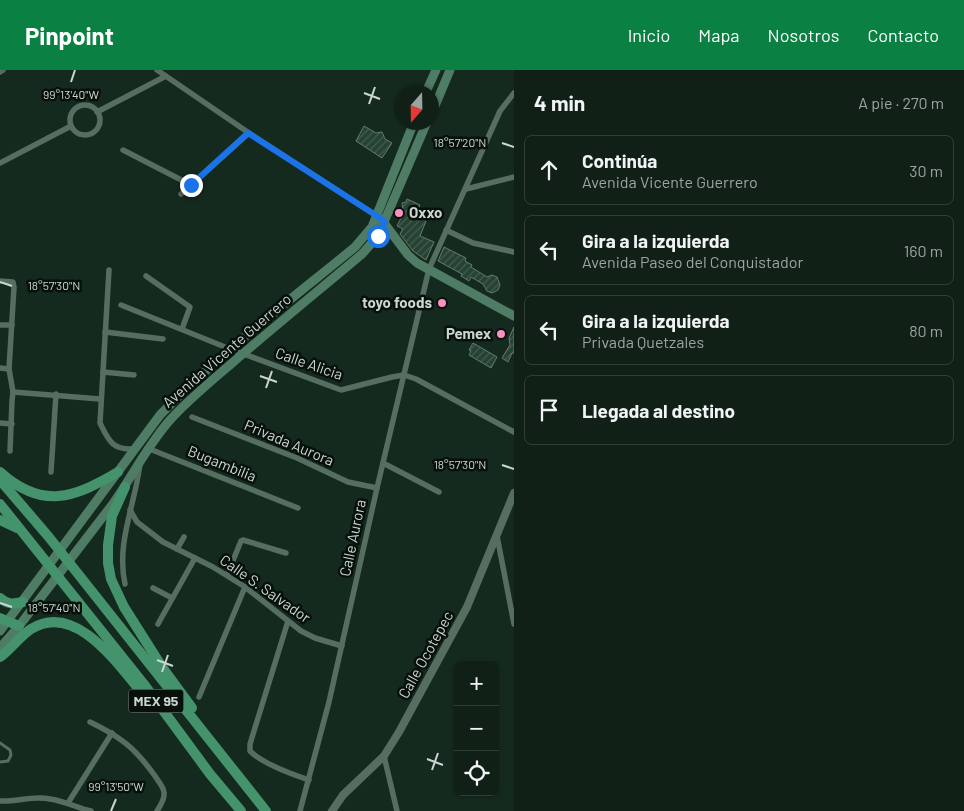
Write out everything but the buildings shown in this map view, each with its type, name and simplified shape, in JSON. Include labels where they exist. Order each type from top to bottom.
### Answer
[{"type":"highway","points":[[0,472],[12,483],[25,490],[45,496],[79,493],[118,472]]},
{"type":"highway","name":"MEX 95","points":[[0,480],[82,578],[266,811]]},
{"type":"highway","points":[[125,487],[112,516],[109,535],[108,562],[111,579],[124,607],[206,729],[218,751]]},
{"type":"highway","name":"MEX 95","points":[[0,504],[143,683],[180,734],[241,811]]},
{"type":"highway","points":[[0,520],[22,530]]},
{"type":"highway","points":[[0,598],[6,603],[23,602]]},
{"type":"highway","points":[[0,657],[31,629],[60,622],[73,625],[91,637],[103,649],[180,734]]},
{"type":"highway","points":[[2,624],[19,626]]},
{"type":"main road","points":[[429,85],[436,70]]},
{"type":"main road","points":[[439,96],[450,70]]},
{"type":"main road","name":"Avenida Vicente Guerrero","points":[[2,624],[23,602],[160,415],[182,392],[231,348],[355,247],[372,227],[411,130]]},
{"type":"main road","name":"Avenida Vicente Guerrero","points":[[0,648],[112,505],[141,462],[148,448],[180,410],[243,353],[362,254],[378,236],[424,130]]},
{"type":"main road","points":[[377,216],[385,222],[408,255],[429,269],[514,316]]},
{"type":"main road","points":[[100,496],[112,505]]},
{"type":"street","points":[[157,70],[248,133],[377,216]]},
{"type":"street","points":[[97,112],[166,76]]},
{"type":"street","name":"Calle Aurora","points":[[300,811],[342,646],[429,269],[500,111],[514,93]]},
{"type":"street","points":[[80,106],[89,106],[100,117],[99,123],[92,133],[86,135],[75,131],[71,126],[72,112],[80,106]]},
{"type":"street","points":[[0,163],[71,126]]},
{"type":"street","points":[[181,194],[248,133]]},
{"type":"street","points":[[123,150],[191,185]]},
{"type":"street","points":[[466,188],[514,176]]},
{"type":"street","points":[[446,230],[473,243],[514,252]]},
{"type":"street","name":"Bugambilia","points":[[109,270],[103,385],[100,398],[100,423],[108,440],[117,448],[148,448],[298,508]]},
{"type":"street","points":[[146,276],[190,307],[182,329]]},
{"type":"street","points":[[0,281],[14,282],[9,368],[13,392],[10,451]]},
{"type":"street","name":"Calle Alicia","points":[[121,305],[341,390],[404,375]]},
{"type":"street","points":[[0,325],[12,325]]},
{"type":"street","points":[[105,332],[163,339]]},
{"type":"street","points":[[0,368],[9,368]]},
{"type":"street","points":[[103,372],[134,375]]},
{"type":"street","points":[[404,375],[416,379],[514,432]]},
{"type":"street","points":[[13,392],[100,398]]},
{"type":"street","points":[[51,472],[56,394]]},
{"type":"street","name":"Privada Aurora","points":[[192,417],[297,458],[348,482],[377,488]]},
{"type":"street","points":[[0,423],[12,424]]},
{"type":"street","points":[[125,584],[122,571],[123,540],[141,462]]},
{"type":"street","points":[[383,463],[439,492]]},
{"type":"street","name":"Calle Ocotepec","points":[[332,811],[343,795],[384,756],[467,608],[514,493]]},
{"type":"street","name":"Calle S. Salvador","points":[[130,510],[137,522],[163,542],[245,586],[301,630],[315,638],[342,646]]},
{"type":"street","points":[[498,536],[514,624]]},
{"type":"street","points":[[177,549],[184,537]]},
{"type":"street","points":[[226,575],[241,541],[244,540],[286,552]]},
{"type":"street","points":[[158,624],[195,558]]},
{"type":"street","points":[[199,696],[245,586]]},
{"type":"street","points":[[153,588],[172,598]]},
{"type":"street","points":[[288,621],[250,744],[250,751],[273,765],[309,780]]},
{"type":"street","points":[[90,722],[126,742],[143,760],[161,785],[164,793],[162,804],[157,811]]},
{"type":"street","points":[[68,803],[112,733]]},
{"type":"street","points":[[384,756],[397,811]]},
{"type":"street","points":[[0,801],[12,801],[31,797],[50,798],[91,811]]},
{"type":"lane","points":[[0,743],[10,750],[11,755],[8,761],[0,762]]},
{"type":"place","name":"Oxxo","points":[[399,213]]},
{"type":"place","name":"toyo foods","points":[[442,303]]},
{"type":"place","name":"Pemex","points":[[501,334]]},
{"type":"route","points":[[191,185],[248,133],[385,222],[378,236]]}]
